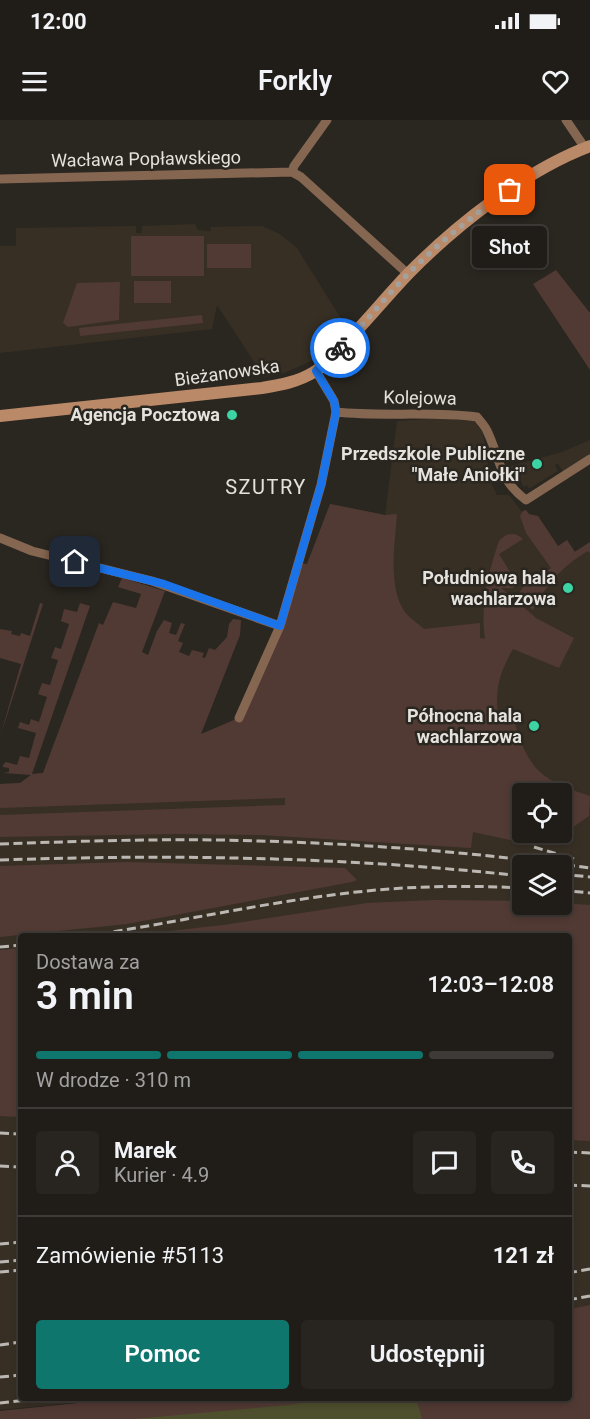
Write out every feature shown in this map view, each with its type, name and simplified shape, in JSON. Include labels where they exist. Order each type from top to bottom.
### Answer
[{"type":"street","points":[[327,120],[292,172],[301,177],[408,274]]},
{"type":"street","points":[[566,120],[587,147]]},
{"type":"street","name":"Bieżanowska","points":[[0,416],[262,388],[302,379],[316,371],[352,336],[408,274],[478,211],[528,177],[587,147]]},
{"type":"street","name":"Wacława Popławskiego","points":[[0,178],[292,172]]},
{"type":"street","points":[[239,718],[280,626],[321,485],[336,412],[334,401],[316,371]]},
{"type":"street","name":"Kolejowa","points":[[336,412],[459,414],[477,417],[488,432],[500,469],[509,483],[526,500],[590,459]]},
{"type":"street","points":[[0,538],[32,551],[152,581],[280,626]]},
{"type":"shaded area","points":[[195,224],[198,230],[211,231],[211,227],[262,226],[280,234],[297,248],[347,328],[309,362],[284,373],[264,377],[217,305],[212,329],[0,353],[0,246],[16,246],[16,228],[136,226],[136,233],[142,233],[142,226]]},
{"type":"shaded area","points":[[131,236],[204,236],[204,276],[131,276]]},
{"type":"shaded area","points":[[207,244],[251,244],[251,268],[207,268]]},
{"type":"shaded area","points":[[556,270],[590,313],[590,370],[533,284]]},
{"type":"shaded area","points":[[134,281],[171,281],[171,303],[134,303]]},
{"type":"shaded area","points":[[120,282],[119,320],[68,327],[63,323],[77,283]]},
{"type":"shaded area","points":[[202,315],[203,323],[80,336],[79,328]]},
{"type":"shaded area","points":[[445,418],[474,421],[483,433],[491,483],[497,495],[509,495],[560,560],[590,542],[590,1305],[572,1308],[572,933],[18,933],[18,1401],[92,1401],[0,1410],[0,784],[20,783],[32,774],[129,766],[244,715],[332,504],[385,515],[397,421]]},
{"type":"shaded area","name":"Przedszkole Publiczne \"Małe Aniołki\"","points":[[590,440],[590,454],[563,471],[557,463],[555,465],[558,471],[529,489],[527,485],[524,487],[518,477],[514,479],[506,467],[562,452]]},
{"type":"shaded area","points":[[330,504],[385,515],[397,514],[394,550],[395,588],[405,612],[424,629],[480,623],[480,638],[485,639],[486,589],[499,541],[511,534],[523,539],[499,554],[518,585],[512,588],[501,588],[536,618],[574,638],[559,668],[513,649],[499,682],[498,717],[513,717],[518,735],[530,760],[538,770],[556,783],[512,783],[512,840],[473,832],[471,848],[261,835],[0,837],[0,815],[285,805],[285,798],[0,808],[0,784],[20,783],[31,775],[3,773],[9,772],[9,768],[3,765],[6,762],[17,765],[20,756],[29,758],[36,733],[18,728],[20,722],[29,725],[31,719],[39,722],[47,697],[38,694],[42,683],[50,685],[58,660],[51,658],[55,647],[61,649],[69,624],[61,621],[64,609],[77,612],[80,603],[90,606],[32,774],[43,773],[99,623],[103,625],[113,602],[136,608],[141,594],[118,587],[122,578],[165,591],[142,652],[148,655],[164,620],[172,623],[169,633],[176,635],[181,623],[185,624],[178,641],[183,643],[179,652],[189,656],[192,650],[204,653],[202,657],[205,658],[209,648],[215,650],[227,637],[229,624],[233,619],[241,620],[240,635],[201,734],[239,718],[280,626],[299,563],[307,564]]},
{"type":"shaded area","points":[[526,510],[529,514],[538,516],[558,546],[567,540],[575,552],[590,542],[590,553],[588,551],[563,569],[533,610],[518,597],[520,592],[527,583],[551,568],[526,533],[520,516]]},
{"type":"shaded area","points":[[40,603],[43,604],[0,737],[21,664],[0,658],[0,629],[12,631],[11,634],[20,636],[21,633],[30,636]]},
{"type":"shaded area","points":[[572,790],[590,796],[589,816],[572,828]]},
{"type":"shaded area","points":[[127,862],[345,868],[357,880],[127,924],[18,933],[18,935],[0,937],[0,866]]},
{"type":"shaded area","points":[[434,900],[512,901],[512,915],[572,915],[572,904],[590,905],[590,1141],[572,1140],[572,933],[152,933],[223,925],[367,903]]},
{"type":"shaded area","points":[[18,948],[18,1117],[0,1116],[0,950]]},
{"type":"shaded area","points":[[590,1305],[590,1419],[0,1419],[0,1411],[98,1401],[572,1401],[572,1308]]},
{"type":"shaded area","points":[[316,1401],[417,1401],[422,1419],[134,1419]]},
{"type":"railway","points":[[0,844],[162,840],[301,842],[425,850],[590,868]]},
{"type":"railway","points":[[534,847],[574,859]]},
{"type":"railway","points":[[0,860],[196,857],[327,861],[512,875]]},
{"type":"railway","points":[[572,875],[590,877]]},
{"type":"railway","points":[[105,933],[348,893],[435,887],[512,888]]},
{"type":"railway","points":[[572,891],[590,893]]},
{"type":"railway","points":[[0,947],[18,945]]},
{"type":"railway","points":[[0,1133],[18,1134]]},
{"type":"railway","points":[[572,1152],[590,1153]]},
{"type":"railway","points":[[0,1166],[18,1167]]},
{"type":"railway","points":[[572,1185],[590,1186]]},
{"type":"railway","points":[[0,1244],[18,1242]]},
{"type":"railway","points":[[0,1262],[18,1260]]},
{"type":"railway","points":[[572,1272],[590,1269]]},
{"type":"railway","points":[[0,1272],[18,1270]]},
{"type":"railway","points":[[572,1299],[590,1296]]},
{"type":"railway","points":[[0,1345],[18,1342]]},
{"type":"railway","points":[[0,1377],[18,1375]]},
{"type":"railway","points":[[0,1403],[18,1401]]},
{"type":"way so far","points":[[340,348],[439,244],[478,211],[510,190]]},
{"type":"place","name":"Shot","points":[[510,190]]},
{"type":"place","name":"Agencja Pocztowa","points":[[232,415]]},
{"type":"place","name":"Przedszkole Publiczne \"Małe Aniołki\"","points":[[537,464]]},
{"type":"place","name":"Południowa hala wachlarzowa","points":[[568,588]]},
{"type":"place","name":"Północna hala wachlarzowa","points":[[534,726]]},
{"type":"district","name":"SZUTRY","points":[[266,487]]},
{"type":"route","points":[[75,562],[164,584],[280,626],[321,485],[336,412],[334,401],[316,371],[340,348]]}]
